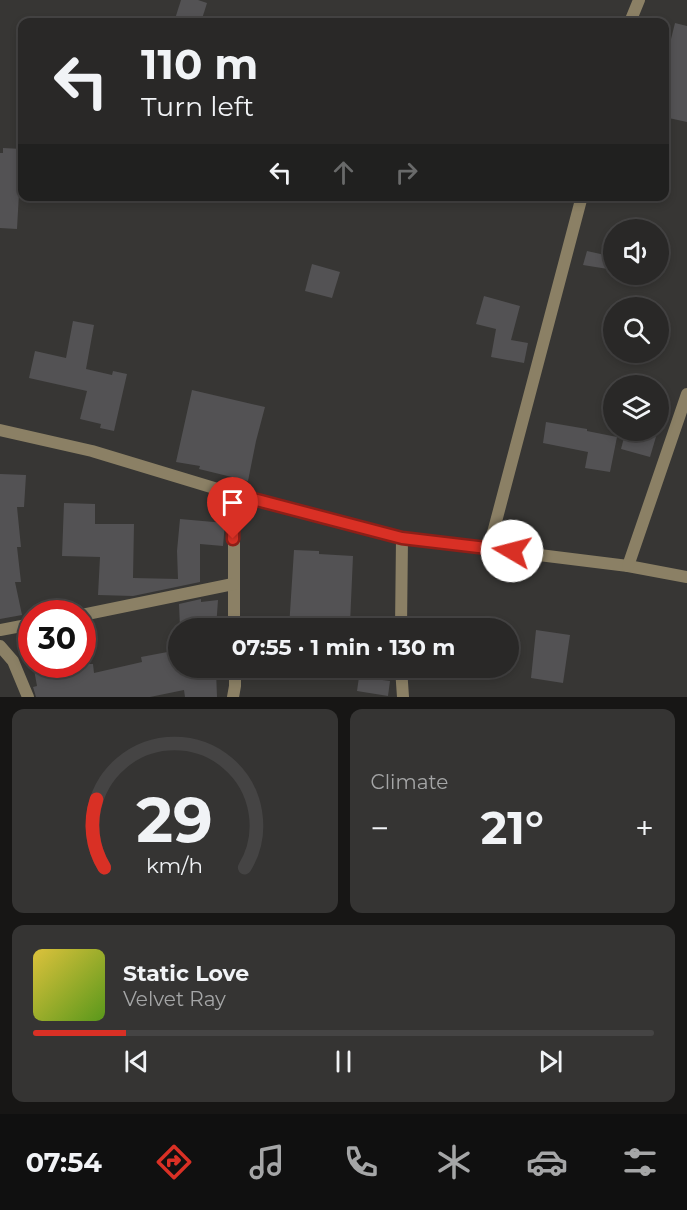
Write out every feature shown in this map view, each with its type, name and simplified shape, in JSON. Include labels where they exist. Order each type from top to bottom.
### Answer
[{"type":"street","points":[[632,18],[639,0]]},
{"type":"street","points":[[489,548],[581,201]]},
{"type":"street","points":[[628,566],[687,394]]},
{"type":"street","points":[[0,430],[92,451],[234,494],[402,538],[628,566],[687,577]]},
{"type":"street","points":[[234,494],[234,618]]},
{"type":"street","points":[[401,618],[402,538]]},
{"type":"street","points":[[96,612],[233,584]]},
{"type":"street","points":[[0,630],[18,627]]},
{"type":"street","points":[[0,646],[13,661],[28,697]]},
{"type":"street","points":[[233,697],[235,678]]},
{"type":"street","points":[[402,678],[403,697]]},
{"type":"building","points":[[181,0],[198,0],[207,3],[202,18],[175,18]]},
{"type":"building","points":[[675,23],[687,26],[687,122],[669,118],[669,47]]},
{"type":"building","points":[[3,148],[18,149],[17,229],[0,228],[0,153],[3,153]]},
{"type":"building","points":[[587,251],[603,255],[603,268],[583,265]]},
{"type":"building","points":[[312,264],[340,272],[332,298],[305,291]]},
{"type":"building","points":[[484,296],[520,306],[511,340],[528,343],[524,363],[491,357],[496,329],[476,324]]},
{"type":"building","points":[[73,321],[94,325],[86,369],[112,375],[113,371],[127,374],[114,431],[100,428],[101,424],[80,419],[87,391],[29,378],[35,351],[66,358]]},
{"type":"building","points":[[192,390],[265,407],[248,481],[199,469],[200,466],[176,462]]},
{"type":"building","points":[[546,422],[587,429],[587,431],[603,434],[603,441],[616,441],[610,472],[585,468],[588,452],[543,443]]},
{"type":"building","points":[[623,441],[655,441],[650,457],[621,449]]},
{"type":"building","points":[[0,474],[26,475],[24,507],[17,507],[21,547],[17,547],[21,582],[15,582],[19,600],[18,616],[0,619]]},
{"type":"building","points":[[64,503],[95,504],[95,524],[134,524],[133,578],[178,579],[177,551],[180,519],[225,523],[223,546],[200,544],[200,582],[133,596],[98,595],[100,557],[62,556]]},
{"type":"building","points":[[294,550],[353,556],[350,618],[290,618]]},
{"type":"building","points":[[201,599],[201,602],[218,600],[217,618],[180,618],[179,604]]},
{"type":"building","points":[[536,630],[570,635],[563,683],[531,678]]},
{"type":"building","points":[[168,652],[168,678],[216,678],[217,697],[185,697],[184,690],[150,697],[36,697],[33,687],[37,686],[36,678],[96,678],[96,673],[142,662],[141,657]]},
{"type":"building","points":[[359,678],[390,681],[388,696],[357,691]]},
{"type":"route","points":[[233,539],[234,494],[402,538],[512,551]]}]
